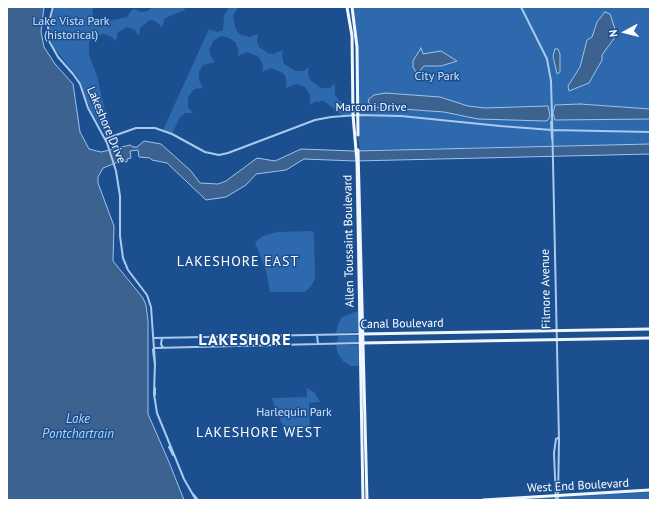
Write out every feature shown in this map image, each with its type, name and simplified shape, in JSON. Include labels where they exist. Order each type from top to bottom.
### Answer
[{"type":"main road","name":"Allen Toussaint Boulevard","points":[[347,7],[352,47],[353,115],[358,162],[367,500]]},
{"type":"main road","name":"Allen Toussaint Boulevard","points":[[352,7],[357,47],[357,149]]},
{"type":"main road","points":[[352,47],[357,47]]},
{"type":"main road","points":[[353,101],[358,100]]},
{"type":"main road","name":"Canal Boulevard","points":[[362,334],[650,329]]},
{"type":"main road","name":"Canal Boulevard","points":[[362,343],[650,338]]},
{"type":"main road","name":"Allen Toussaint Boulevard","points":[[363,384],[363,500]]},
{"type":"main road","name":"West End Boulevard","points":[[483,500],[650,490]]},
{"type":"street","name":"Lakeshore Drive","points":[[53,7],[48,26],[50,44],[58,57],[78,81],[88,108],[106,139],[114,164],[120,196],[121,252],[128,270],[144,290],[150,302],[154,338],[155,395],[159,421],[173,455],[191,492],[197,500]]},
{"type":"street","name":"Filmore Avenue","points":[[521,7],[547,59],[551,81],[558,438],[557,500]]},
{"type":"street","name":"Marconi Drive","points":[[106,139],[136,128],[155,128],[172,134],[205,152],[223,154],[315,120],[353,115],[401,116],[552,130],[650,132]]},
{"type":"street","name":"Canal Boulevard","points":[[154,338],[362,334]]},
{"type":"street","points":[[317,335],[318,344]]},
{"type":"street","points":[[248,336],[248,346]]},
{"type":"street","points":[[162,338],[161,344],[163,348]]},
{"type":"street","name":"Canal Boulevard","points":[[154,348],[362,343]]},
{"type":"green space","name":"Lake Vista Park (historical)","points":[[55,7],[94,7],[92,11],[94,18],[105,22],[127,17],[132,10],[135,9],[141,12],[147,11],[153,7],[184,7],[185,10],[165,18],[162,27],[155,21],[150,20],[140,28],[139,36],[135,30],[127,27],[118,32],[116,41],[110,36],[104,34],[95,36],[89,42],[89,55],[97,76],[105,111],[113,134],[107,136],[92,113],[76,75],[53,47],[48,29]]},
{"type":"green space","points":[[229,7],[238,7],[233,16],[235,27],[239,34],[249,37],[258,34],[257,41],[259,47],[268,53],[273,54],[283,50],[282,55],[284,64],[296,71],[303,71],[309,67],[308,73],[310,80],[321,88],[329,88],[335,84],[335,95],[339,100],[353,109],[353,115],[343,116],[324,101],[315,102],[310,105],[310,95],[305,87],[296,84],[286,88],[286,78],[283,73],[271,68],[262,72],[263,65],[259,57],[247,52],[238,56],[238,49],[235,42],[229,38],[221,36],[214,40],[209,50],[211,57],[215,62],[203,65],[199,72],[199,80],[203,88],[194,89],[188,98],[188,107],[193,113],[186,113],[180,117],[172,134],[163,130],[209,29],[217,32],[223,30],[224,16]]},
{"type":"green space","name":"City Park","points":[[352,7],[650,7],[650,144],[360,150],[358,137],[357,47]]},
{"type":"green space","points":[[312,231],[314,233],[315,279],[305,292],[270,292],[266,271],[255,242],[263,236],[277,232]]},
{"type":"green space","points":[[359,312],[358,332],[336,333],[338,324],[342,317]]},
{"type":"green space","points":[[338,336],[357,336],[358,342],[337,343]]},
{"type":"green space","points":[[336,345],[358,345],[359,366],[351,366],[343,361],[338,354]]},
{"type":"green space","name":"Harlequin Park","points":[[307,388],[315,393],[320,402],[309,403],[310,430],[288,436],[276,411],[272,398],[307,397]]},
{"type":"green space","points":[[650,492],[650,500],[512,500]]},
{"type":"water","name":"Lake Pontchartrain","points":[[7,7],[44,7],[41,32],[44,47],[55,64],[73,84],[80,132],[89,149],[101,152],[130,145],[137,147],[144,141],[161,144],[191,171],[200,183],[218,184],[226,181],[257,158],[275,161],[301,149],[354,151],[650,144],[650,154],[355,161],[304,159],[286,170],[256,174],[246,185],[226,197],[206,200],[167,163],[152,160],[150,158],[139,157],[138,150],[130,151],[131,158],[127,159],[127,162],[121,161],[103,168],[98,177],[98,183],[114,226],[113,261],[143,298],[146,305],[148,321],[148,414],[184,500],[7,500]]},
{"type":"water","points":[[605,12],[610,14],[615,29],[615,37],[602,55],[602,60],[589,83],[569,91],[568,86],[580,67],[587,40],[592,37],[597,22]]},
{"type":"water","points":[[421,48],[423,54],[441,51],[457,61],[441,66],[424,66],[417,74],[413,67],[413,61]]},
{"type":"water","points":[[555,49],[558,49],[560,54],[560,72],[557,74],[553,56]]},
{"type":"water","points":[[385,93],[440,97],[468,106],[485,108],[548,106],[550,116],[548,120],[545,121],[478,119],[444,112],[374,107],[368,102],[374,95]]},
{"type":"water","points":[[580,104],[650,109],[650,119],[555,120],[553,113],[555,105]]},
{"type":"district","name":"LAKESHORE EAST","points":[[238,262]]},
{"type":"district","name":"LAKESHORE","points":[[245,340]]},
{"type":"district","name":"LAKESHORE WEST","points":[[259,433]]}]
